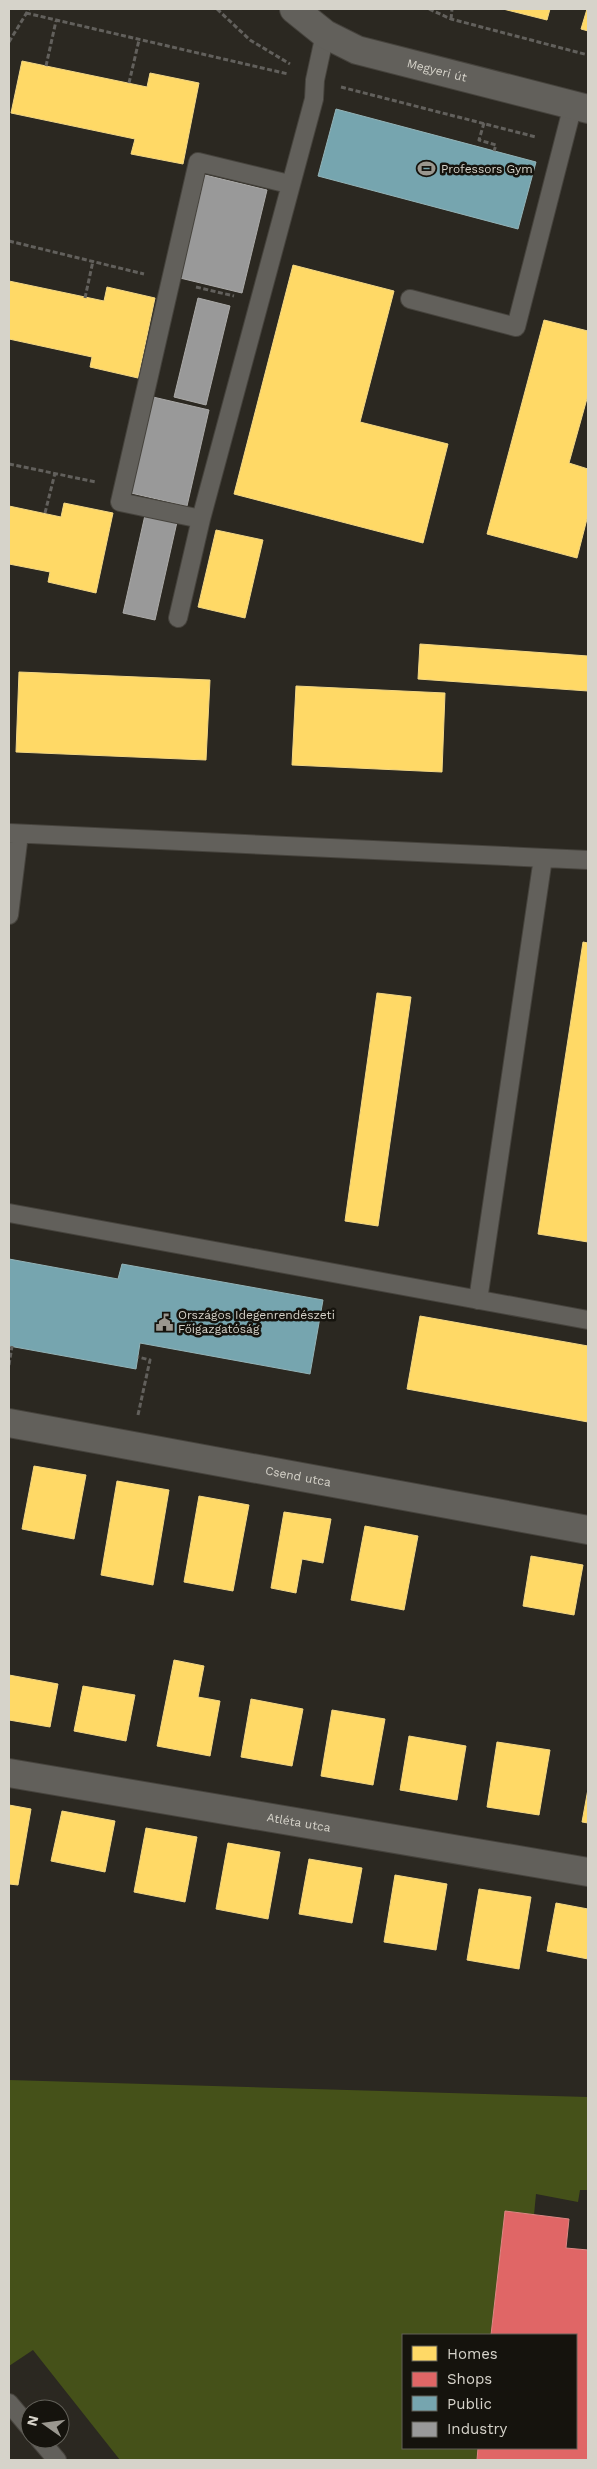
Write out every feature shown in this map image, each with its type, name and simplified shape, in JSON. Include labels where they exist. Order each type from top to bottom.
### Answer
[{"type":"street","name":"Megyeri út","points":[[294,9],[325,34],[357,50],[581,107]]},
{"type":"street","name":"Csend utca","points":[[9,1423],[588,1530]]},
{"type":"street","name":"Atléta utca","points":[[9,1772],[588,1872]]},
{"type":"lane","points":[[178,618],[258,302],[314,99],[315,80],[325,34]]},
{"type":"lane","points":[[410,299],[516,326],[581,107]]},
{"type":"lane","points":[[202,520],[120,502],[198,162],[289,184]]},
{"type":"lane","points":[[9,915],[14,834],[588,860]]},
{"type":"lane","points":[[478,1300],[543,858]]},
{"type":"lane","points":[[9,1213],[588,1320]]},
{"type":"lane","points":[[9,2403],[20,2416]]},
{"type":"lane","points":[[48,2449],[57,2460]]},
{"type":"path","points":[[9,42],[29,9]]},
{"type":"path","points":[[430,9],[451,19],[588,55]]},
{"type":"path","points":[[451,19],[452,9]]},
{"type":"path","points":[[26,14],[315,80]]},
{"type":"path","points":[[46,66],[56,21]]},
{"type":"path","points":[[129,83],[139,40]]},
{"type":"path","points":[[484,124],[479,140],[496,145],[494,151]]},
{"type":"path","points":[[9,241],[258,302]]},
{"type":"path","points":[[85,298],[93,261]]},
{"type":"path","points":[[9,464],[124,487]]},
{"type":"path","points":[[46,513],[55,473]]},
{"type":"path","points":[[9,1365],[12,1346]]},
{"type":"path","points":[[137,1422],[150,1360],[138,1357]]},
{"type":"green space","points":[[9,2080],[588,2097],[588,2190],[580,2190],[578,2202],[536,2194],[534,2215],[505,2212],[491,2334],[402,2334],[402,2449],[478,2449],[477,2460],[120,2460],[33,2350],[9,2366]]},
{"type":"building: Homes","points":[[503,9],[550,9],[547,20]]},
{"type":"building: Homes","points":[[588,9],[588,31],[581,29]]},
{"type":"building: Homes","points":[[22,61],[147,87],[150,73],[199,83],[183,164],[131,154],[135,139],[11,113]]},
{"type":"building: Homes","points":[[293,265],[394,291],[360,422],[448,444],[423,543],[234,494]]},
{"type":"building: Homes","points":[[9,281],[104,301],[107,287],[155,298],[138,378],[90,367],[92,357],[9,339]]},
{"type":"building: Homes","points":[[544,320],[588,331],[588,395],[569,463],[588,469],[588,515],[577,558],[487,534]]},
{"type":"building: Homes","points":[[64,503],[113,513],[96,593],[48,582],[50,572],[9,564],[9,506],[61,517]]},
{"type":"building: Homes","points":[[216,530],[263,540],[245,618],[198,607]]},
{"type":"building: Homes","points":[[420,644],[588,656],[588,691],[418,679]]},
{"type":"building: Homes","points":[[19,672],[210,680],[206,760],[16,752]]},
{"type":"building: Homes","points":[[296,686],[445,693],[442,772],[292,765]]},
{"type":"building: Homes","points":[[583,942],[588,943],[588,1242],[538,1234]]},
{"type":"building: Homes","points":[[377,993],[411,997],[378,1226],[345,1221]]},
{"type":"building: Homes","points":[[420,1316],[588,1346],[588,1422],[407,1389]]},
{"type":"building: Homes","points":[[34,1466],[86,1475],[74,1539],[22,1529]]},
{"type":"building: Homes","points":[[117,1481],[169,1490],[153,1585],[101,1575]]},
{"type":"building: Homes","points":[[199,1496],[249,1505],[233,1591],[184,1582]]},
{"type":"building: Homes","points":[[284,1512],[331,1519],[323,1563],[302,1559],[296,1593],[271,1588]]},
{"type":"building: Homes","points":[[365,1526],[418,1536],[404,1610],[351,1600]]},
{"type":"building: Homes","points":[[531,1556],[583,1565],[574,1615],[523,1606]]},
{"type":"building: Homes","points":[[174,1660],[204,1666],[198,1697],[220,1701],[210,1756],[157,1746]]},
{"type":"building: Homes","points":[[9,1675],[58,1684],[50,1727],[9,1720]]},
{"type":"building: Homes","points":[[83,1686],[135,1695],[126,1741],[74,1731]]},
{"type":"building: Homes","points":[[251,1699],[303,1709],[292,1766],[241,1757]]},
{"type":"building: Homes","points":[[332,1710],[385,1719],[373,1785],[321,1776]]},
{"type":"building: Homes","points":[[409,1736],[466,1746],[457,1800],[400,1790]]},
{"type":"building: Homes","points":[[497,1742],[550,1750],[539,1815],[487,1807]]},
{"type":"building: Homes","points":[[588,1789],[588,1823],[582,1822]]},
{"type":"building: Homes","points":[[9,1805],[31,1809],[18,1885],[9,1884]]},
{"type":"building: Homes","points":[[62,1811],[115,1821],[105,1872],[51,1861]]},
{"type":"building: Homes","points":[[146,1828],[197,1837],[185,1902],[134,1892]]},
{"type":"building: Homes","points":[[228,1843],[280,1852],[268,1919],[216,1909]]},
{"type":"building: Homes","points":[[309,1859],[362,1868],[352,1923],[299,1914]]},
{"type":"building: Homes","points":[[395,1875],[447,1884],[436,1950],[384,1942]]},
{"type":"building: Homes","points":[[479,1889],[531,1897],[519,1969],[467,1960]]},
{"type":"building: Homes","points":[[556,1903],[588,1909],[588,1959],[547,1951]]},
{"type":"building: Shops","points":[[505,2211],[569,2219],[566,2248],[588,2250],[588,2460],[477,2460],[478,2449],[577,2449],[577,2334],[491,2334]]},
{"type":"building: Public","name":"Professors Gym","points":[[336,109],[536,162],[518,229],[318,176]]},
{"type":"building: Public","name":"Országos Idegenrendészeti Főigazgatóság","points":[[9,1259],[118,1279],[122,1264],[323,1300],[310,1374],[140,1343],[136,1369],[9,1346]]},
{"type":"building: Industry","points":[[205,175],[267,190],[242,293],[180,278]]},
{"type":"building: Industry","points":[[198,298],[230,306],[206,405],[174,397]]},
{"type":"building: Industry","points":[[153,397],[209,410],[187,506],[131,493]]},
{"type":"building: Industry","points":[[145,515],[177,522],[155,620],[123,613]]},
{"type":"place","name":"Professors Gym","points":[[427,169]]},
{"type":"place","name":"Országos Idegenrendészeti Főigazgatóság","points":[[164,1322]]}]
